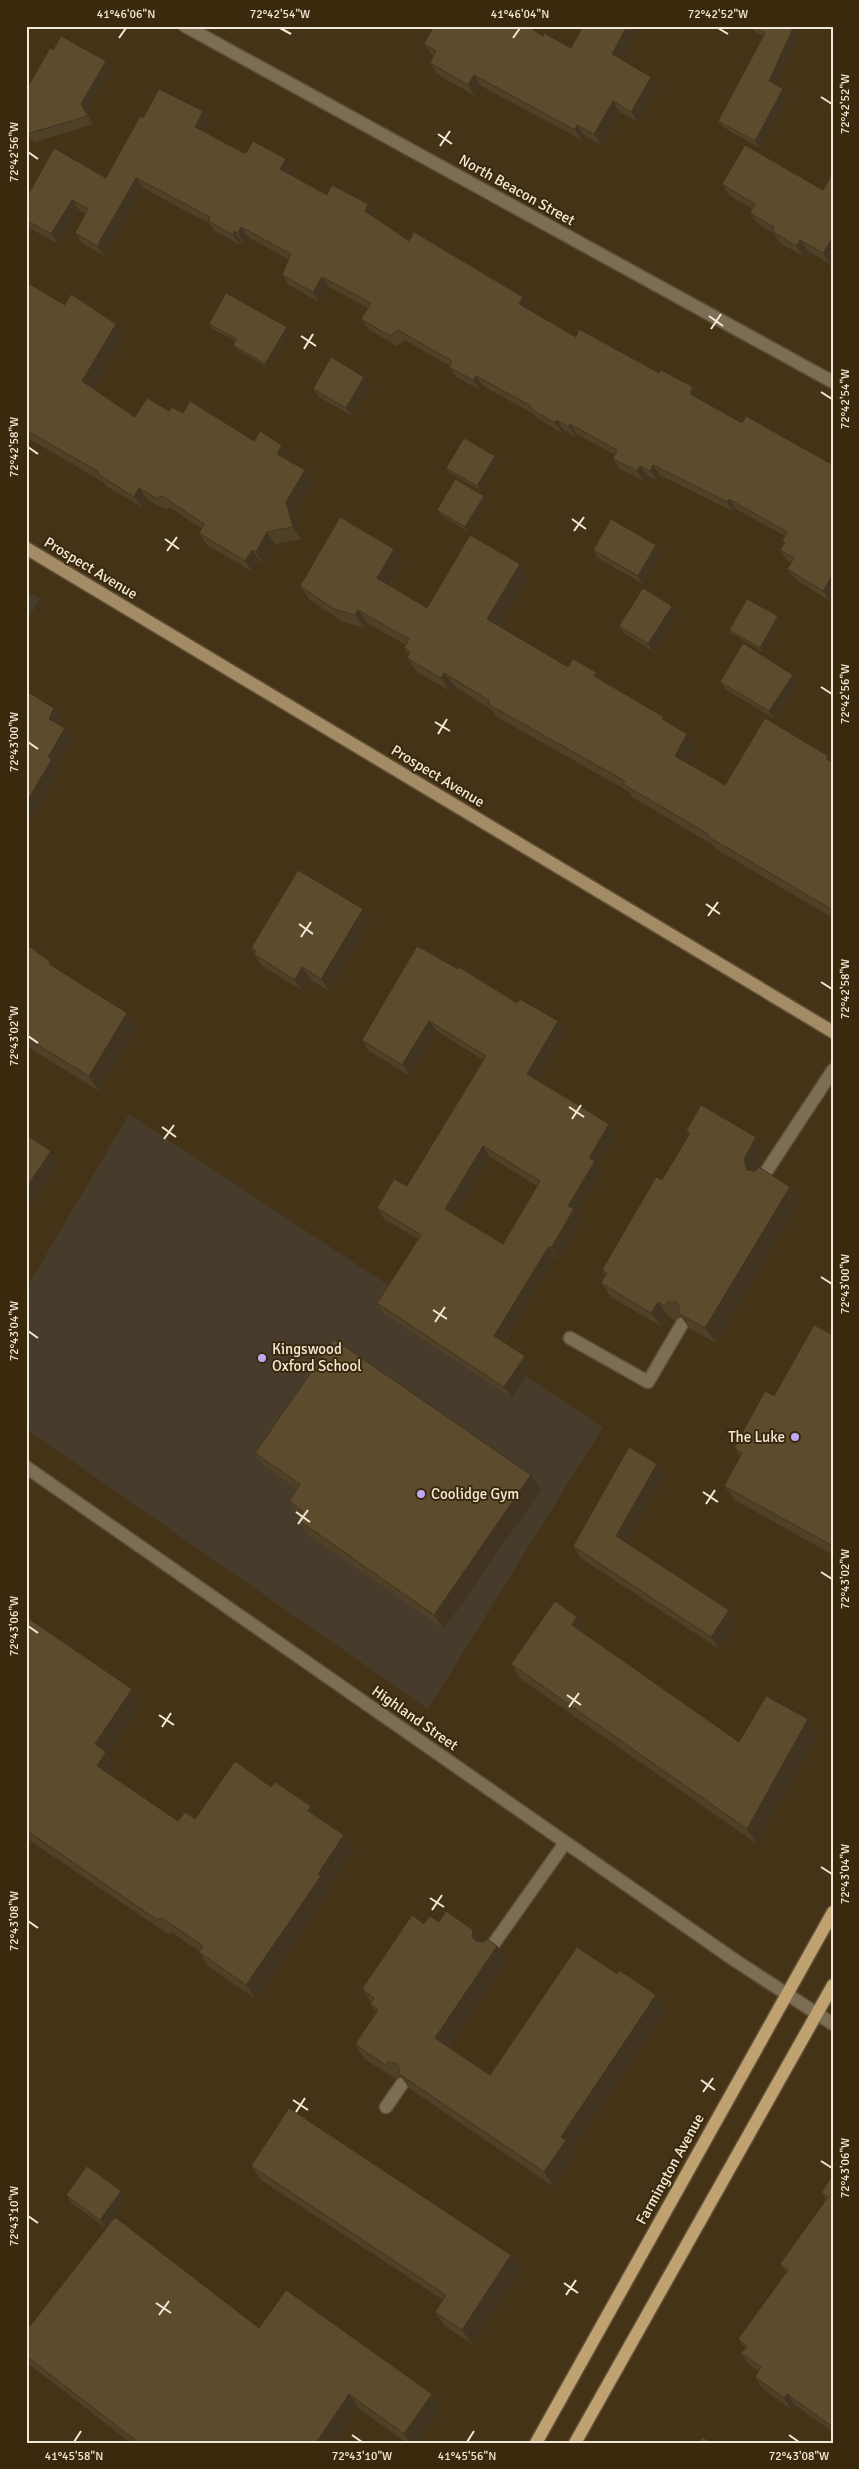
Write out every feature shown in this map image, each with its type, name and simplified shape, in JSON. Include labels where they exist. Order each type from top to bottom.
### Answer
[{"type":"main road","name":"Prospect Avenue","points":[[26,548],[833,1032]]},
{"type":"main road","name":"Farmington Avenue","points":[[536,2443],[833,1912]]},
{"type":"main road","points":[[575,2443],[833,1984]]},
{"type":"street","name":"North Beacon Street","points":[[186,26],[833,382]]},
{"type":"street","points":[[762,1178],[833,1070]]},
{"type":"street","points":[[570,1338],[648,1382],[682,1324]]},
{"type":"street","name":"Highland Street","points":[[26,1467],[565,1843],[833,2024]]},
{"type":"street","points":[[490,1949],[565,1843]]},
{"type":"street","points":[[386,2107],[402,2084]]},
{"type":"shaded area","points":[[26,591],[40,599],[26,622]]},
{"type":"shaded area","name":"Kingswood Oxford School","points":[[129,1114],[603,1427],[428,1709],[26,1429],[26,1289]]},
{"type":"building","points":[[434,26],[527,26],[543,36],[544,33],[571,48],[583,26],[627,26],[612,54],[651,77],[631,112],[613,101],[594,134],[577,125],[575,130],[474,75],[468,85],[430,63],[436,51],[424,44]]},
{"type":"building","points":[[751,26],[794,26],[769,81],[783,89],[755,141],[718,121],[765,33]]},
{"type":"building","points":[[61,36],[106,61],[81,104],[88,116],[30,133],[26,131],[26,90],[50,48],[53,50]]},
{"type":"building","points":[[159,89],[203,111],[195,127],[246,153],[253,141],[286,159],[280,169],[327,195],[332,185],[368,204],[365,211],[409,241],[414,232],[523,297],[519,304],[576,337],[579,329],[659,373],[661,370],[693,387],[690,394],[742,423],[746,416],[833,465],[833,574],[823,591],[787,569],[794,558],[780,550],[785,542],[782,541],[787,532],[729,499],[727,502],[653,465],[650,471],[640,466],[637,471],[613,459],[617,450],[570,424],[569,427],[557,420],[555,423],[530,408],[531,406],[476,376],[473,380],[449,367],[452,361],[398,330],[390,336],[361,319],[371,303],[322,277],[313,292],[282,275],[291,254],[241,227],[238,233],[234,231],[233,235],[208,221],[210,217],[136,178],[97,246],[75,233],[88,209],[72,200],[51,234],[26,220],[26,199],[54,148],[106,178],[140,116],[143,118]]},
{"type":"building","points":[[745,145],[823,190],[833,173],[833,237],[823,253],[800,240],[796,246],[772,231],[774,227],[750,213],[755,204],[722,184]]},
{"type":"building","points":[[26,282],[65,305],[71,294],[116,324],[82,381],[135,417],[147,398],[169,411],[172,407],[183,413],[190,401],[254,441],[260,431],[282,445],[277,454],[305,470],[286,502],[293,527],[267,532],[256,552],[252,550],[245,561],[199,533],[204,524],[162,496],[156,498],[139,488],[134,497],[98,474],[99,472],[26,430]]},
{"type":"building","points":[[226,293],[287,327],[265,364],[233,345],[237,339],[209,324]]},
{"type":"building","points":[[331,357],[364,377],[346,408],[313,389]]},
{"type":"building","points":[[464,438],[495,456],[477,486],[446,468]]},
{"type":"building","points":[[455,479],[484,496],[465,527],[437,510]]},
{"type":"building","points":[[340,517],[394,549],[377,578],[427,608],[470,535],[520,564],[487,619],[568,667],[573,659],[596,672],[594,676],[664,717],[662,719],[687,734],[675,756],[725,785],[765,718],[828,756],[826,759],[833,763],[833,910],[623,784],[625,781],[488,704],[490,701],[444,673],[441,678],[407,658],[410,652],[404,648],[409,639],[358,610],[355,615],[334,609],[300,586]]},
{"type":"building","points":[[611,519],[656,545],[638,576],[593,550]]},
{"type":"building","points":[[643,588],[672,606],[648,644],[619,626]]},
{"type":"building","points":[[747,599],[778,616],[760,648],[729,630]]},
{"type":"building","points":[[743,643],[793,675],[769,711],[720,682]]},
{"type":"building","points":[[26,691],[54,708],[49,719],[65,728],[48,757],[52,759],[26,803]]},
{"type":"building","points":[[298,870],[363,909],[321,979],[302,967],[295,980],[254,954],[256,951],[251,948]]},
{"type":"building","points":[[26,945],[50,961],[49,964],[127,1013],[89,1076],[26,1038]]},
{"type":"building","points":[[417,946],[458,969],[459,967],[517,1003],[520,999],[558,1021],[527,1074],[609,1124],[589,1158],[595,1161],[568,1206],[574,1209],[494,1336],[525,1356],[504,1387],[377,1303],[421,1235],[377,1208],[394,1179],[407,1186],[486,1056],[429,1021],[402,1065],[362,1040]],"holes":[[[483,1146],[540,1181],[503,1244],[445,1209]]]},
{"type":"building","points":[[701,1105],[756,1137],[744,1159],[747,1170],[755,1171],[759,1167],[790,1187],[705,1328],[679,1314],[679,1306],[676,1302],[668,1302],[665,1306],[658,1302],[651,1313],[601,1283],[607,1273],[602,1270],[656,1177],[662,1180],[690,1133],[686,1131]]},
{"type":"building","points":[[26,1135],[51,1151],[26,1188]]},
{"type":"building","name":"The Luke","points":[[814,1325],[833,1335],[833,1546],[724,1486],[742,1453],[734,1448],[765,1391],[774,1396]]},
{"type":"building","name":"Coolidge Gym","points":[[334,1339],[531,1475],[434,1615],[297,1519],[303,1511],[289,1501],[300,1484],[255,1453]]},
{"type":"building","points":[[629,1447],[657,1464],[616,1536],[729,1610],[711,1637],[573,1546]]},
{"type":"building","points":[[555,1601],[577,1617],[572,1625],[739,1742],[766,1696],[808,1719],[747,1829],[511,1664]]},
{"type":"building","points":[[26,1617],[132,1689],[95,1744],[106,1752],[97,1766],[178,1821],[185,1812],[195,1819],[235,1761],[271,1787],[275,1782],[311,1806],[308,1811],[344,1835],[318,1874],[321,1876],[246,1985],[199,1952],[203,1946],[162,1918],[157,1920],[26,1830]]},
{"type":"building","points":[[446,1911],[473,1930],[472,1937],[476,1941],[483,1942],[487,1939],[497,1946],[435,2038],[490,2075],[577,1947],[617,1974],[619,1970],[656,1995],[561,2137],[566,2140],[544,2172],[399,2074],[399,2067],[396,2063],[389,2062],[385,2065],[355,2044],[378,2010],[370,2004],[374,1998],[362,1989],[412,1915],[424,1924],[430,1916],[439,1922]]},
{"type":"building","points":[[289,2108],[511,2255],[462,2330],[435,2312],[446,2295],[251,2166]]},
{"type":"building","points":[[87,2166],[121,2191],[100,2220],[66,2195]]},
{"type":"building","points":[[833,2175],[833,2427],[787,2394],[784,2398],[755,2377],[761,2367],[741,2353],[747,2346],[738,2339],[788,2270],[780,2264],[828,2197],[821,2193]]},
{"type":"building","points":[[115,2217],[259,2328],[286,2290],[432,2394],[404,2434],[349,2394],[316,2443],[139,2443],[26,2356],[26,2331]]},
{"type":"building","points":[[702,2437],[712,2443],[699,2443]]},
{"type":"place","name":"Kingswood Oxford School","points":[[262,1358]]},
{"type":"place","name":"The Luke","points":[[795,1437]]},
{"type":"place","name":"Coolidge Gym","points":[[421,1494]]}]
